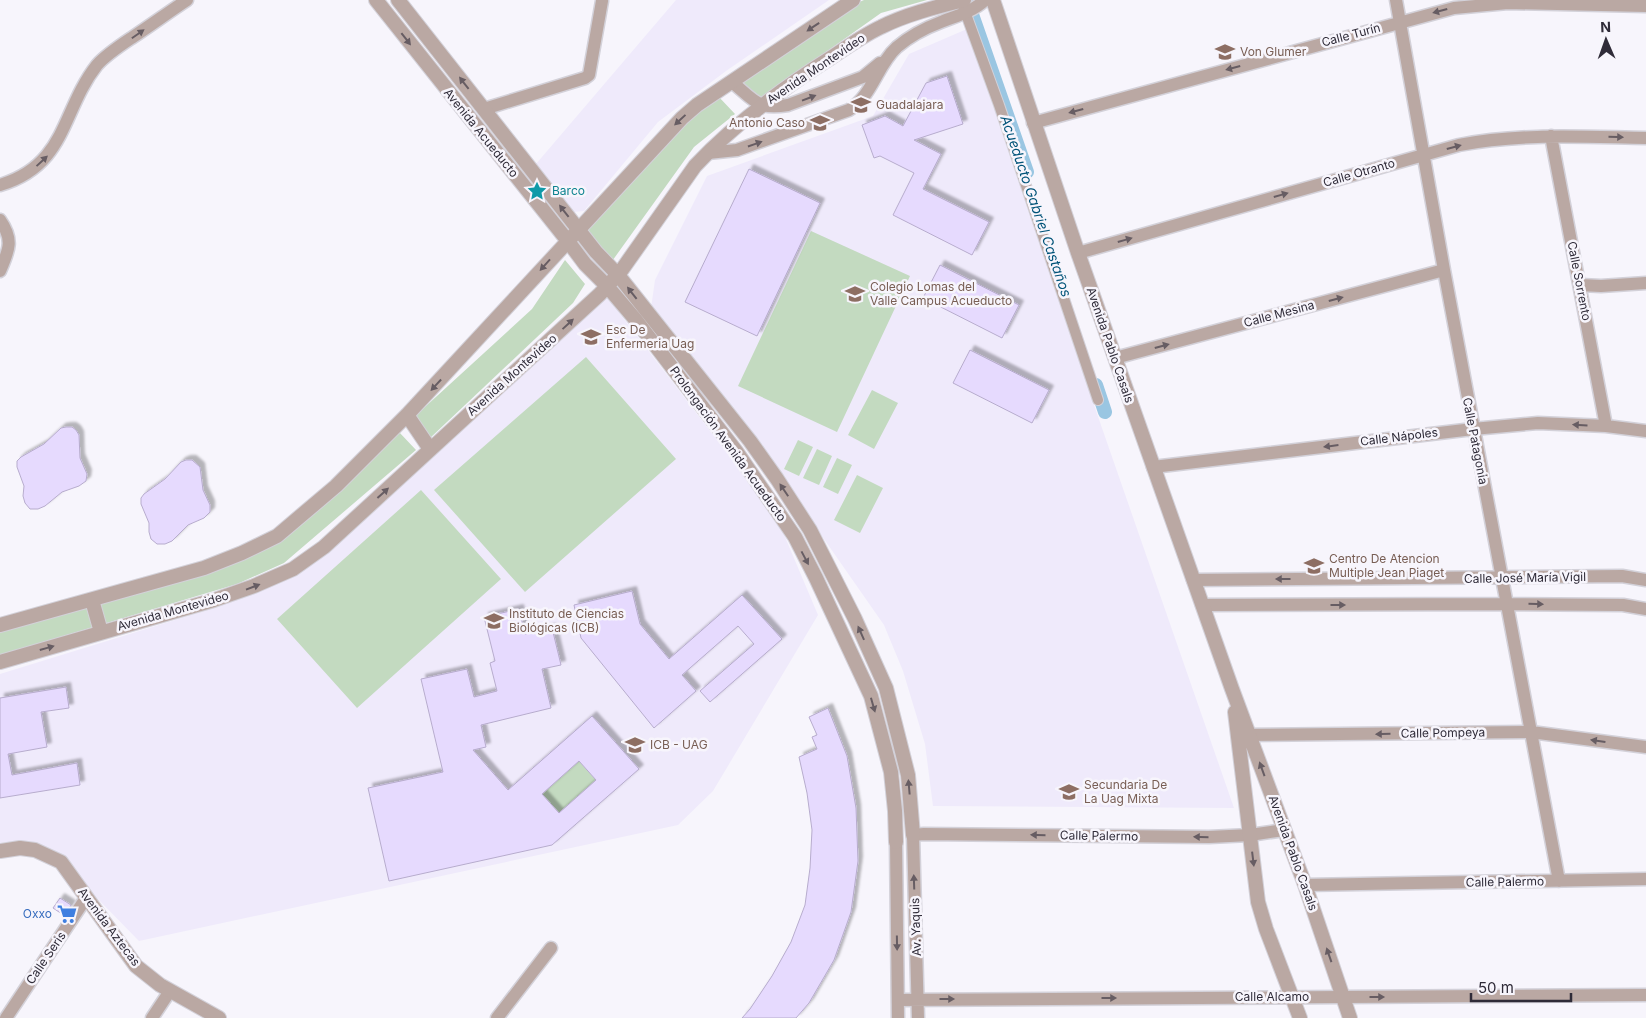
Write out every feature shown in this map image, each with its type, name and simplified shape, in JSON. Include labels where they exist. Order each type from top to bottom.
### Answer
[{"type":"street","points":[[0,185],[39,165],[50,153],[59,139],[79,96],[98,64],[186,0]]},
{"type":"street","name":"Avenida Acueducto","points":[[376,0],[584,264],[607,286]]},
{"type":"street","name":"Avenida Acueducto","points":[[398,0],[600,257],[618,275]]},
{"type":"street","points":[[0,625],[204,568],[242,553],[277,536],[336,486],[407,415],[682,118],[697,105],[853,0]]},
{"type":"street","points":[[909,15],[924,0]]},
{"type":"street","points":[[962,3],[976,9],[985,0]]},
{"type":"street","name":"Avenida Pablo Casals","points":[[993,0],[1078,253],[1232,689],[1244,735],[1305,885],[1350,1018]]},
{"type":"street","name":"Calle Patagonia","points":[[1396,0],[1473,428],[1559,881]]},
{"type":"street","points":[[484,109],[585,78],[589,75],[602,1]]},
{"type":"street","points":[[732,82],[761,106],[776,107],[788,105],[863,77],[899,46],[962,3]]},
{"type":"street","points":[[962,3],[1011,141],[1098,400]]},
{"type":"street","name":"Avenida Montevideo","points":[[0,662],[214,600],[254,586],[293,568],[324,547],[618,275],[696,166],[761,106],[804,74],[881,26],[909,15],[962,3]]},
{"type":"street","name":"Calle Turín","points":[[1033,123],[1454,8],[1508,3],[1646,6]]},
{"type":"street","points":[[708,153],[737,150],[849,110],[864,98],[887,57]]},
{"type":"street","name":"Calle Otranto","points":[[1078,253],[1423,155],[1485,140],[1551,136],[1646,138]]},
{"type":"street","name":"Calle Sorrento","points":[[1551,136],[1606,426]]},
{"type":"street","points":[[495,149],[508,139]]},
{"type":"street","points":[[0,220],[9,238],[9,248],[0,271]]},
{"type":"street","name":"Calle Mesina","points":[[1115,358],[1444,270]]},
{"type":"street","name":"Prolongación Avenida Acueducto","points":[[618,275],[750,441],[810,530],[855,619],[886,688],[908,775],[913,836]]},
{"type":"street","points":[[1580,285],[1601,286],[1646,283]]},
{"type":"street","name":"Prolongación Avenida Acueducto","points":[[607,286],[635,319],[736,451],[794,537],[816,578],[871,696],[891,772],[896,842]]},
{"type":"street","points":[[407,415],[430,450]]},
{"type":"street","name":"Calle Nápoles","points":[[1153,467],[1473,428],[1538,422],[1606,426],[1646,431]]},
{"type":"street","points":[[794,537],[810,530]]},
{"type":"street","name":"Calle José María Vigil","points":[[1193,580],[1622,576],[1646,580]]},
{"type":"street","points":[[92,600],[101,632]]},
{"type":"street","name":"Calle José María Vigil","points":[[1202,605],[1623,605],[1646,609]]},
{"type":"street","name":"Calle Pompeya","points":[[1244,735],[1531,732],[1646,747]]},
{"type":"street","name":"Avenida Pablo Casals","points":[[1244,735],[1250,835],[1258,902],[1266,929],[1300,1018]]},
{"type":"street","name":"Calle Palermo","points":[[913,836],[924,834],[1209,837],[1250,835],[1284,830]]},
{"type":"street","name":"Av. Yaquis","points":[[913,836],[918,1018]]},
{"type":"street","name":"Av. Yaquis","points":[[896,842],[898,1018]]},
{"type":"street","name":"Avenida Aztecas","points":[[0,851],[20,848],[35,850],[61,862],[136,966],[147,976],[170,991],[219,1018]]},
{"type":"street","name":"Calle Palermo","points":[[1305,885],[1646,879]]},
{"type":"street","name":"Calle Seris","points":[[6,1018],[86,898]]},
{"type":"street","points":[[496,1018],[551,948]]},
{"type":"street","points":[[152,1018],[170,991]]},
{"type":"street","name":"Calle Alcamo","points":[[898,1000],[1646,995]]},
{"type":"shaded area","points":[[676,0],[829,0],[726,71],[658,122],[584,211],[573,212],[536,164]]},
{"type":"shaded area","points":[[967,29],[1094,405],[1234,808],[933,806],[925,744],[903,671],[884,625],[750,433],[651,308],[655,280],[707,176],[873,116],[909,54]]},
{"type":"shaded area","name":"Instituto de Ciencias Biológicas (ICB)","points":[[607,297],[777,518],[818,615],[713,791],[678,825],[139,941],[94,895],[65,860],[37,844],[18,841],[0,843],[0,674],[214,608],[258,592],[301,568]]},
{"type":"green space","points":[[864,0],[927,0],[881,13],[758,100],[737,82],[847,7]]},
{"type":"green space","points":[[718,96],[735,114],[694,147],[610,264],[585,232],[665,139]]},
{"type":"green space","points":[[811,231],[910,276],[837,432],[738,386]]},
{"type":"green space","points":[[565,260],[585,284],[573,303],[429,439],[414,417],[532,309]]},
{"type":"green space","points":[[586,357],[676,459],[525,592],[434,490]]},
{"type":"green space","points":[[872,390],[898,403],[874,449],[848,435]]},
{"type":"green space","points":[[399,432],[416,450],[284,563],[237,584],[0,655],[0,630],[238,560]]},
{"type":"green space","points":[[798,440],[813,447],[799,476],[784,469]]},
{"type":"green space","points":[[817,449],[832,456],[819,485],[803,478]]},
{"type":"green space","points":[[837,458],[852,465],[838,494],[823,487]]},
{"type":"green space","points":[[857,475],[883,488],[860,533],[834,520]]},
{"type":"green space","points":[[421,490],[501,579],[357,708],[277,619]]},
{"type":"green space","points":[[579,761],[596,780],[559,813],[542,794]]},
{"type":"building","points":[[947,76],[963,124],[914,140],[941,154],[923,189],[989,222],[972,255],[893,215],[914,173],[880,156],[874,158],[862,125],[885,116],[903,126],[926,83]]},
{"type":"building","points":[[749,169],[820,203],[757,336],[685,302]]},
{"type":"building","points":[[940,265],[1019,305],[1002,338],[923,298]]},
{"type":"building","points":[[970,350],[1049,390],[1032,423],[953,383]]},
{"type":"building","points":[[72,427],[79,435],[80,458],[87,474],[86,481],[79,486],[62,492],[45,506],[38,509],[30,509],[25,503],[23,496],[24,486],[17,467],[17,461],[44,444],[61,428]]},
{"type":"building","points":[[192,460],[200,467],[203,490],[210,505],[210,512],[204,518],[188,525],[172,541],[165,544],[157,544],[151,539],[149,523],[141,504],[141,498],[165,479],[181,462]]},
{"type":"building","points":[[632,591],[640,624],[669,659],[742,595],[782,639],[710,702],[700,691],[754,644],[738,626],[682,675],[696,691],[654,728],[581,638],[574,605]]},
{"type":"building","points":[[519,609],[525,634],[552,628],[561,665],[542,669],[551,708],[481,725],[486,747],[473,750],[508,790],[592,716],[639,769],[552,845],[389,881],[368,788],[443,772],[421,679],[467,669],[474,697],[497,691],[490,663],[495,661],[484,617]],"holes":[[[579,761],[596,780],[559,813],[542,794]]]},
{"type":"building","points":[[66,687],[69,708],[41,712],[47,747],[8,754],[12,775],[77,763],[80,785],[0,798],[0,698]]},
{"type":"building","points":[[828,708],[847,756],[856,808],[858,861],[851,912],[834,960],[809,1003],[796,1018],[742,1018],[772,976],[791,942],[805,905],[810,868],[812,830],[807,793],[799,757],[817,749],[812,737],[817,735],[809,717]]},
{"type":"building","name":"Oxxo","points":[[60,898],[71,905],[65,916],[53,908]]},
{"type":"waterway","name":"Acueducto Gabriel Castaños","points":[[967,0],[1027,172]]},
{"type":"waterway","name":"Acueducto Gabriel Castaños","points":[[1096,385],[1105,412]]},
{"type":"place","name":"Von Glumer","points":[[1225,52]]},
{"type":"place","name":"Guadalajara","points":[[861,105]]},
{"type":"place","name":"Antonio Caso","points":[[820,123]]},
{"type":"place","name":"Barco","points":[[537,191]]},
{"type":"place","name":"Colegio Lomas del Valle Campus Acueducto","points":[[855,294]]},
{"type":"place","name":"Esc De Enfermeria Uag","points":[[591,337]]},
{"type":"place","name":"Centro De Atencion Multiple Jean Piaget","points":[[1314,566]]},
{"type":"place","name":"Instituto de Ciencias Biológicas (ICB)","points":[[494,621]]},
{"type":"place","name":"ICB - UAG","points":[[635,745]]},
{"type":"place","name":"Secundaria De La Uag Mixta","points":[[1069,792]]},
{"type":"place","name":"Oxxo","points":[[67,914]]}]
